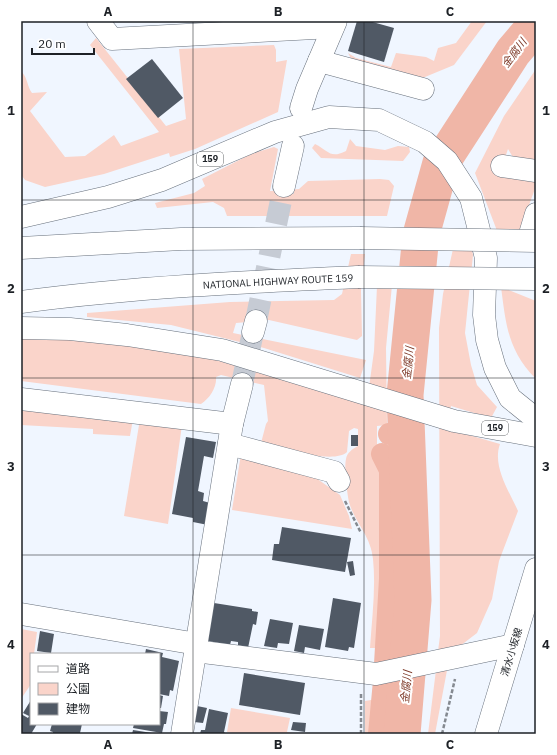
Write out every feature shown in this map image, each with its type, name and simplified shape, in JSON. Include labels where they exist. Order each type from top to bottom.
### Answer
[{"type":"main road","points":[[98,21],[112,39],[334,24],[320,61],[307,89],[301,108]]},
{"type":"main road","points":[[320,61],[423,89]]},
{"type":"main road","name":"159","points":[[21,217],[108,197],[162,180],[274,132],[329,117],[380,120],[425,142],[447,161],[471,198],[486,258],[484,315],[487,340],[495,368],[510,398],[536,419]]},
{"type":"main road","points":[[284,186],[293,146]]},
{"type":"main road","points":[[502,166],[536,172]]},
{"type":"main road","points":[[21,248],[181,239],[360,238],[534,230]]},
{"type":"main road","name":"NATIONAL HIGHWAY ROUTE 159","points":[[21,302],[90,293],[207,283],[358,277],[536,279]]},
{"type":"main road","name":"159","points":[[21,328],[70,328],[127,335],[222,350],[454,421],[536,436]]},
{"type":"main road","points":[[182,734],[230,434],[242,384]]},
{"type":"main road","points":[[21,398],[230,434],[334,472],[339,480]]},
{"type":"main road","name":"清水小坂線","points":[[486,734],[535,573]]},
{"type":"main road","points":[[21,614],[196,648],[369,673],[457,658],[513,645]]},
{"type":"path","points":[[339,480],[342,495],[360,533]]},
{"type":"path","points":[[442,734],[457,658]]},
{"type":"path","points":[[361,734],[369,673]]},
{"type":"green space","points":[[472,21],[487,21],[454,65],[419,79],[354,64],[348,53],[356,58],[391,67],[396,53],[426,57],[434,61],[438,48],[456,43]]},
{"type":"green space","points":[[96,38],[166,126],[186,119],[179,49],[274,45],[276,50],[276,62],[287,60],[278,112],[195,149],[170,157],[169,153],[104,174],[45,187],[25,180],[22,176],[22,72],[32,93],[47,92],[30,111],[65,157],[85,156],[114,135],[121,146],[159,132],[90,45]]},
{"type":"green space","points":[[536,69],[536,162],[514,159],[508,149],[500,173],[536,181],[536,186],[518,235],[499,236],[475,173],[504,116]]},
{"type":"green space","points":[[350,139],[356,146],[385,150],[398,146],[409,147],[410,152],[403,161],[321,158],[312,148],[315,144],[330,153],[341,153],[346,151]]},
{"type":"green space","points":[[274,147],[278,149],[270,191],[299,189],[308,181],[389,180],[394,186],[387,216],[227,216],[224,208],[213,202],[157,208],[155,203],[194,193],[205,186],[202,179],[251,154]]},
{"type":"green space","points":[[457,231],[469,233],[473,255],[465,333],[471,365],[477,385],[497,407],[491,418],[451,406],[448,429],[500,444],[498,461],[500,470],[506,487],[518,511],[499,561],[492,599],[477,633],[460,646],[438,651],[440,636],[439,328],[443,294]]},
{"type":"green space","points":[[351,254],[365,254],[361,291],[362,336],[357,340],[269,320],[236,323],[233,333],[366,360],[360,378],[264,348],[171,325],[87,317],[87,313],[230,302],[334,300],[342,294]]},
{"type":"green space","points":[[392,285],[386,348],[387,425],[377,426],[377,450],[383,470],[386,581],[381,648],[370,648],[374,592],[372,551],[366,536],[351,509],[345,468],[347,455],[358,446],[358,429],[354,428],[349,431],[347,452],[340,456],[330,457],[306,454],[261,443],[268,421],[264,385],[221,375],[216,377],[212,392],[201,404],[21,381],[21,338],[121,342],[205,357],[367,402],[374,351],[377,286]]},
{"type":"green space","points":[[501,287],[536,301],[536,379],[519,358],[514,348],[507,325]]},
{"type":"green space","points":[[21,404],[133,419],[130,436],[93,434],[93,429],[21,425]]},
{"type":"green space","points":[[140,419],[182,425],[168,524],[124,516]]},
{"type":"green space","points":[[241,454],[309,473],[340,495],[349,516],[352,529],[232,510]]},
{"type":"green space","points":[[21,629],[37,632],[34,653],[30,653],[30,686],[21,699]]},
{"type":"green space","points":[[448,665],[435,734],[428,734],[436,670]]},
{"type":"green space","points":[[377,699],[374,734],[365,734],[365,701]]},
{"type":"green space","points":[[231,708],[290,718],[287,732],[300,734],[237,734],[227,732]]},
{"type":"building","points":[[357,21],[369,21],[394,28],[384,62],[348,51]]},
{"type":"building","points":[[152,59],[183,98],[158,118],[126,79]]},
{"type":"building","points":[[351,435],[358,435],[358,446],[351,446]]},
{"type":"building","points":[[186,437],[216,442],[213,458],[204,456],[198,491],[204,493],[203,501],[210,503],[208,525],[193,522],[193,518],[172,514]]},
{"type":"building","points":[[282,527],[351,538],[345,572],[272,560],[274,544],[279,544]]},
{"type":"building","points":[[353,561],[355,575],[350,576],[347,562]]},
{"type":"building","points":[[333,598],[361,603],[354,648],[349,647],[348,651],[325,647]]},
{"type":"building","points":[[214,603],[252,609],[252,611],[258,612],[256,625],[253,624],[248,648],[238,645],[238,642],[231,641],[230,645],[208,641]]},
{"type":"building","points":[[270,619],[293,623],[289,644],[278,643],[277,648],[264,646]]},
{"type":"building","points":[[299,625],[324,629],[320,650],[305,647],[304,653],[294,651]]},
{"type":"building","points":[[40,631],[54,634],[51,653],[37,651]]},
{"type":"building","points":[[146,649],[163,653],[162,657],[179,661],[173,691],[170,690],[169,696],[160,694],[160,653],[145,653]]},
{"type":"building","points":[[244,673],[305,683],[300,715],[239,705]]},
{"type":"building","points":[[160,695],[163,696],[160,708]]},
{"type":"building","points":[[30,702],[30,725],[36,725],[31,734],[21,734],[21,714],[28,718],[29,716],[23,713]]},
{"type":"building","points":[[197,706],[207,708],[203,723],[194,722]]},
{"type":"building","points":[[209,709],[228,713],[224,732],[226,734],[200,734],[201,730],[205,730]]},
{"type":"building","points":[[160,711],[168,712],[166,724],[164,724],[162,733],[133,728],[134,725],[160,725]]},
{"type":"building","points":[[293,722],[306,723],[305,732],[291,730]]},
{"type":"building","points":[[52,725],[82,725],[80,733],[83,734],[53,734],[53,732],[50,731]]},
{"type":"building","points":[[133,730],[152,733],[152,734],[132,734]]},
{"type":"waterway","name":"金腐川","points":[[402,734],[413,600],[405,395],[421,235],[441,163],[513,52],[536,25]]},
{"type":"waterway","points":[[389,434],[406,432]]},
{"type":"waterway","points":[[379,734],[384,681],[390,579],[390,470],[382,454]]},
{"type":"tunnel","points":[[256,321],[284,186]]},
{"type":"tunnel","points":[[242,384],[253,332]]}]
